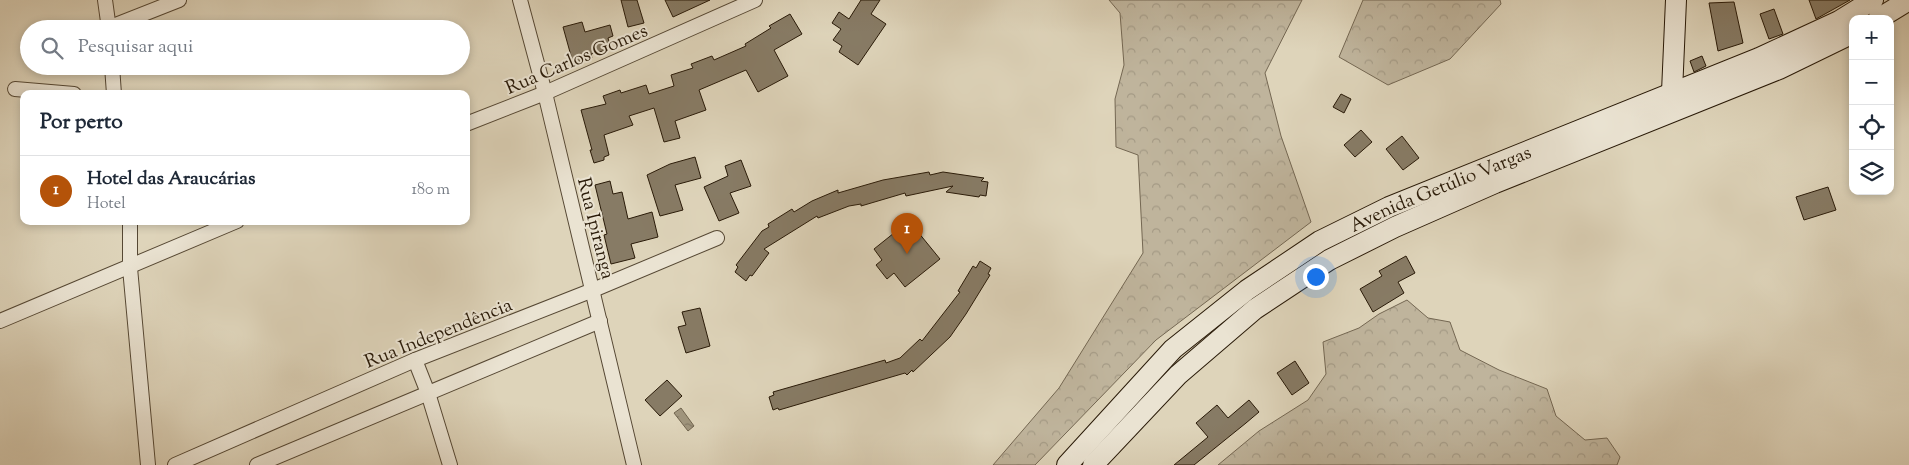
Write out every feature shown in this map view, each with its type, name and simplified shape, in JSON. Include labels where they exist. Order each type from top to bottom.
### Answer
[{"type":"main road","points":[[1675,101],[1676,0]]},
{"type":"main road","name":"Avenida Getúlio Vargas","points":[[1092,465],[1178,375],[1255,310],[1329,260],[1395,227],[1675,101],[1759,58],[1839,21],[1873,0]]},
{"type":"main road","points":[[1885,15],[1909,0]]},
{"type":"main road","name":"Avenida Getúlio Vargas","points":[[1067,465],[1173,349],[1247,290],[1320,241],[1389,207],[1675,101],[1779,69],[1849,35]]},
{"type":"street","points":[[105,0],[107,20]]},
{"type":"street","points":[[128,20],[179,0]]},
{"type":"street","name":"Rua Ipiranga","points":[[520,0],[545,93],[634,465]]},
{"type":"street","name":"Rua Carlos Gomes","points":[[470,122],[545,93],[755,0]]},
{"type":"street","points":[[113,75],[114,90]]},
{"type":"street","points":[[14,89],[26,90]]},
{"type":"street","points":[[130,225],[130,268],[148,465]]},
{"type":"street","points":[[0,321],[130,268],[227,225]]},
{"type":"street","name":"Rua Independência","points":[[175,465],[415,360],[717,238]]},
{"type":"street","points":[[257,465],[600,321]]},
{"type":"street","points":[[415,360],[428,392],[450,465]]},
{"type":"green space","points":[[1109,0],[1302,0],[1265,73],[1281,136],[1311,222],[1156,340],[1035,465],[993,465],[1059,388],[1143,253],[1138,155],[1116,147],[1115,99],[1124,65],[1120,13]]},
{"type":"green space","points":[[1363,0],[1500,0],[1501,4],[1450,59],[1388,85],[1339,57]]},
{"type":"green space","points":[[1407,300],[1428,318],[1450,322],[1460,350],[1499,370],[1547,389],[1556,416],[1585,440],[1607,438],[1620,457],[1617,465],[1218,465],[1259,431],[1308,400],[1326,374],[1323,342],[1359,328],[1379,314]]},
{"type":"water","points":[[681,408],[694,426],[688,431],[674,413]]},
{"type":"building","points":[[621,0],[637,0],[644,23],[628,27]]},
{"type":"building","points":[[665,0],[710,0],[673,17]]},
{"type":"building","points":[[861,0],[880,0],[871,14],[886,24],[858,65],[839,52],[842,46],[833,40],[841,29],[832,23],[839,12],[849,19]]},
{"type":"building","points":[[1809,0],[1850,0],[1816,19]]},
{"type":"building","points":[[1734,2],[1743,43],[1718,51],[1709,3]]},
{"type":"building","points":[[1774,9],[1783,34],[1769,39],[1760,14]]},
{"type":"building","points":[[790,14],[802,34],[774,50],[788,76],[758,92],[746,70],[699,90],[706,110],[675,121],[680,138],[664,142],[654,108],[629,116],[633,125],[604,135],[609,155],[604,157],[604,160],[594,163],[581,110],[606,104],[603,96],[620,90],[621,93],[646,85],[649,94],[674,86],[671,75],[693,68],[691,64],[712,56],[714,60],[746,46],[745,44],[771,28],[769,26]]},
{"type":"building","points":[[582,22],[585,32],[610,25],[613,36],[608,38],[611,49],[591,54],[592,58],[573,63],[563,27]]},
{"type":"building","points":[[1702,56],[1706,66],[1694,72],[1690,61]]},
{"type":"building","points":[[1341,94],[1351,99],[1344,113],[1333,107]]},
{"type":"building","points":[[1361,130],[1372,142],[1355,157],[1344,145]]},
{"type":"building","points":[[1402,136],[1419,158],[1403,170],[1386,149]]},
{"type":"building","points":[[695,157],[701,178],[675,185],[683,210],[660,216],[647,175],[670,164]]},
{"type":"building","points":[[741,160],[751,186],[730,193],[739,213],[719,221],[704,187],[728,176],[725,166]]},
{"type":"building","points":[[929,172],[930,175],[943,172],[984,178],[981,181],[988,182],[986,196],[980,195],[979,197],[946,192],[953,186],[906,196],[905,193],[861,206],[861,204],[849,206],[818,218],[817,216],[764,249],[769,253],[746,281],[735,272],[738,267],[736,265],[762,231],[769,227],[768,224],[792,209],[794,212],[812,201],[838,190],[838,193],[883,180]]},
{"type":"building","points":[[610,181],[613,194],[622,192],[628,219],[652,212],[658,237],[631,244],[635,258],[611,264],[604,235],[607,234],[595,185]]},
{"type":"building","points":[[1828,187],[1836,210],[1804,220],[1796,197]]},
{"type":"building","points":[[909,221],[940,259],[905,287],[894,273],[887,279],[876,265],[882,260],[874,249]]},
{"type":"building","points":[[1406,256],[1415,273],[1398,282],[1404,293],[1373,312],[1360,289],[1382,276],[1379,271]]},
{"type":"building","points":[[980,261],[991,268],[988,274],[990,275],[950,337],[913,372],[912,370],[907,375],[905,373],[779,410],[778,408],[773,410],[769,397],[774,395],[773,392],[885,360],[886,363],[900,358],[920,339],[922,341],[960,292],[958,291],[973,266],[976,268]]},
{"type":"building","points":[[700,308],[710,346],[686,353],[678,327],[686,325],[682,312]]},
{"type":"building","points":[[1295,361],[1309,383],[1292,395],[1277,373]]},
{"type":"building","points":[[667,380],[682,396],[660,416],[645,400]]},
{"type":"building","points":[[1249,400],[1259,412],[1194,465],[1174,465],[1208,437],[1196,423],[1217,405],[1228,418]]},
{"type":"place","name":"Hotel das Araucárias","points":[[907,254]]}]
